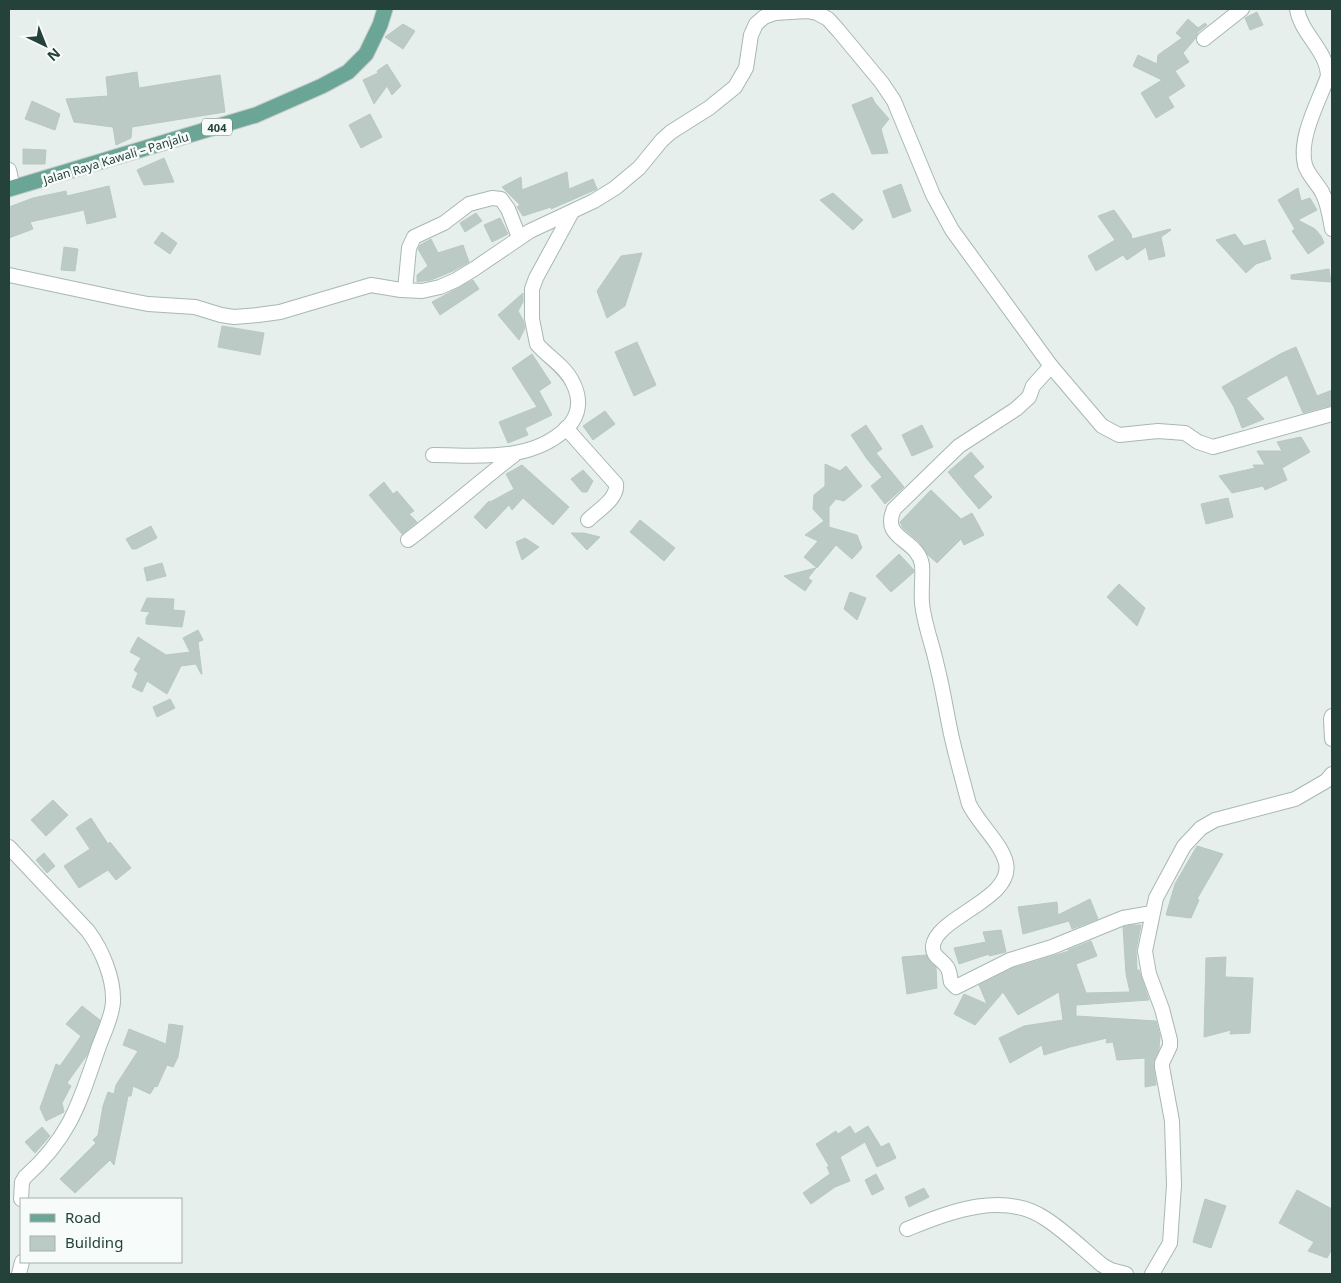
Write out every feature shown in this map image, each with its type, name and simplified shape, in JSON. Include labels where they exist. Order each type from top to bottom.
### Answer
[{"type":"main road","name":"Jalan Raya Kawali – Panjalu","points":[[11,189],[256,115],[322,86],[348,72],[366,54],[380,25],[385,9]]},
{"type":"street","points":[[1204,38],[1242,9]]},
{"type":"street","points":[[1297,9],[1328,69],[1328,76],[1306,134],[1304,154],[1305,167],[1322,193],[1328,208],[1332,229]]},
{"type":"street","points":[[9,275],[148,304],[195,307],[221,315],[234,316],[280,312],[371,285],[422,291],[440,287],[456,280],[519,237],[572,212],[615,188],[639,168],[671,132],[709,108],[735,87],[746,68],[751,35],[756,24],[764,17],[775,13],[807,10],[828,19],[882,83],[894,101],[903,120],[915,153],[944,215],[1051,366],[1102,426],[1111,432],[1119,434],[1158,431],[1185,433],[1198,442],[1213,447],[1332,414]]},
{"type":"street","points":[[9,170],[11,189]]},
{"type":"street","points":[[405,290],[409,248],[414,237],[444,223],[469,204],[492,198],[501,199],[508,209],[519,237]]},
{"type":"street","points":[[432,455],[498,456],[514,454],[545,445],[557,437],[576,417],[579,406],[578,393],[572,380],[537,344],[534,337],[532,300],[536,278],[572,212]]},
{"type":"street","points":[[1051,366],[1033,386],[1029,397],[1016,409],[959,446],[894,509],[890,521],[893,531],[920,558],[922,566],[922,604],[969,804],[1004,856],[1007,865],[1006,875],[1001,884],[981,902],[940,932],[933,944],[935,954],[948,968],[952,984],[956,987],[1010,960],[1052,947],[1123,918],[1152,913]]},
{"type":"street","points":[[566,428],[616,484],[614,496],[588,520]]},
{"type":"street","points":[[408,540],[442,515],[514,454]]},
{"type":"street","points":[[1332,716],[1332,739]]},
{"type":"street","points":[[1152,1274],[1170,1243],[1174,1185],[1172,1121],[1162,1067],[1170,1043],[1162,1009],[1149,974],[1145,952],[1156,898],[1184,846],[1201,828],[1214,820],[1295,799],[1326,781],[1332,774]]},
{"type":"street","points":[[9,847],[88,931],[104,959],[113,990],[113,1004],[108,1022],[74,1116],[53,1149],[25,1177],[22,1182],[21,1198]]},
{"type":"street","points":[[907,1229],[949,1212],[981,1206],[1008,1206],[1030,1210],[1046,1219],[1102,1265],[1111,1270],[1126,1274]]},
{"type":"building","points":[[1257,12],[1263,25],[1250,30],[1245,18]]},
{"type":"building","points":[[1188,19],[1198,28],[1205,23],[1207,25],[1198,32],[1195,39],[1183,53],[1189,62],[1175,71],[1185,86],[1168,97],[1174,107],[1156,118],[1141,93],[1162,80],[1133,66],[1138,55],[1157,64],[1158,55],[1182,38],[1176,33]]},
{"type":"building","points":[[403,24],[415,31],[403,49],[385,37]]},
{"type":"building","points":[[387,64],[401,86],[392,95],[387,86],[374,104],[363,80],[378,73],[377,71]]},
{"type":"building","points":[[137,72],[139,88],[220,75],[225,112],[132,127],[131,138],[116,145],[113,127],[74,122],[66,99],[108,96],[106,77]]},
{"type":"building","points":[[872,97],[889,119],[881,129],[888,153],[872,154],[852,105]]},
{"type":"building","points":[[32,101],[60,114],[55,130],[25,119]]},
{"type":"building","points":[[370,114],[382,137],[361,148],[349,125]]},
{"type":"building","points":[[23,149],[46,150],[45,164],[23,164]]},
{"type":"building","points":[[164,158],[174,182],[144,185],[137,170]]},
{"type":"building","points":[[567,172],[569,189],[593,179],[597,189],[551,209],[551,207],[523,216],[517,207],[520,205],[502,187],[521,177],[522,190]]},
{"type":"building","points":[[901,184],[911,211],[893,218],[883,191]]},
{"type":"building","points":[[109,186],[116,217],[87,224],[84,210],[30,222],[33,229],[9,238],[9,207],[33,198],[66,191],[67,196]]},
{"type":"building","points":[[1298,188],[1301,201],[1310,198],[1317,210],[1298,220],[1315,229],[1324,243],[1308,254],[1292,231],[1295,229],[1278,200]]},
{"type":"building","points":[[833,193],[863,220],[853,230],[820,200]]},
{"type":"building","points":[[1114,210],[1131,234],[1132,239],[1170,229],[1161,237],[1165,256],[1149,260],[1146,247],[1127,260],[1123,255],[1096,271],[1088,256],[1115,240],[1098,216]]},
{"type":"building","points":[[476,213],[482,221],[465,232],[460,223]]},
{"type":"building","points":[[500,218],[508,234],[492,242],[484,225]]},
{"type":"building","points":[[162,232],[177,243],[170,254],[154,243]]},
{"type":"building","points":[[1235,234],[1244,246],[1265,240],[1271,259],[1256,264],[1246,273],[1216,240]]},
{"type":"building","points":[[431,239],[438,253],[463,245],[469,262],[431,280],[417,282],[417,275],[428,266],[418,249],[420,245]]},
{"type":"building","points":[[64,247],[78,249],[75,271],[61,270]]},
{"type":"building","points":[[642,253],[625,306],[607,318],[597,291],[621,256]]},
{"type":"building","points":[[1329,269],[1331,282],[1291,279],[1291,275]]},
{"type":"building","points":[[473,280],[479,289],[440,315],[432,302]]},
{"type":"building","points":[[523,293],[523,302],[518,311],[525,328],[519,340],[498,315]]},
{"type":"building","points":[[222,326],[264,333],[260,355],[218,347]]},
{"type":"building","points":[[637,342],[656,385],[634,396],[615,352]]},
{"type":"building","points":[[1296,347],[1317,396],[1332,390],[1332,405],[1303,413],[1287,375],[1246,398],[1264,419],[1242,428],[1234,407],[1222,387]]},
{"type":"building","points":[[532,354],[551,383],[539,391],[552,415],[525,428],[528,435],[508,443],[499,422],[537,407],[512,368]]},
{"type":"building","points":[[605,411],[615,424],[593,440],[583,426]]},
{"type":"building","points":[[866,425],[882,449],[876,453],[904,487],[885,504],[871,486],[882,477],[851,435]]},
{"type":"building","points":[[922,425],[933,447],[912,456],[902,435]]},
{"type":"building","points":[[1301,437],[1310,452],[1282,468],[1287,480],[1265,490],[1263,486],[1232,493],[1219,476],[1255,468],[1253,465],[1265,465],[1257,451],[1282,451],[1277,442]]},
{"type":"building","points":[[971,452],[984,467],[973,476],[992,497],[979,509],[948,472]]},
{"type":"building","points":[[825,464],[840,471],[846,466],[862,486],[844,501],[836,499],[829,507],[829,527],[857,535],[862,548],[852,559],[836,545],[817,568],[804,557],[818,541],[805,535],[824,521],[813,509],[814,495],[825,486]]},
{"type":"building","points":[[522,465],[569,507],[553,525],[523,498],[512,510],[509,505],[486,529],[474,517],[489,501],[514,489],[506,474]]},
{"type":"building","points":[[583,470],[593,481],[587,492],[582,492],[571,479]]},
{"type":"building","points":[[384,482],[393,494],[397,491],[414,511],[409,514],[417,522],[402,534],[369,495]]},
{"type":"building","points":[[931,490],[961,519],[972,513],[984,535],[964,545],[961,539],[937,563],[927,554],[920,543],[903,528],[900,522]]},
{"type":"building","points":[[1228,498],[1233,517],[1206,524],[1201,504]]},
{"type":"building","points":[[640,520],[675,548],[664,561],[630,532]]},
{"type":"building","points":[[151,526],[157,538],[136,549],[132,549],[126,539]]},
{"type":"building","points":[[571,533],[584,533],[600,537],[587,550]]},
{"type":"building","points":[[525,538],[539,547],[522,560],[516,542]]},
{"type":"building","points":[[899,554],[914,572],[891,592],[876,576]]},
{"type":"building","points":[[162,563],[166,576],[147,581],[144,568]]},
{"type":"building","points":[[816,568],[808,578],[812,581],[805,591],[784,576]]},
{"type":"building","points":[[1119,584],[1145,608],[1137,626],[1107,597]]},
{"type":"building","points":[[850,592],[866,598],[857,620],[844,609]]},
{"type":"building","points":[[147,598],[174,599],[173,610],[185,611],[182,627],[146,624],[146,618],[150,612],[141,611]]},
{"type":"building","points":[[198,630],[203,640],[198,642],[202,674],[196,664],[181,666],[167,694],[147,681],[142,692],[132,687],[138,673],[134,670],[141,658],[130,652],[138,637],[166,655],[190,652],[183,638]]},
{"type":"building","points":[[170,699],[175,708],[157,717],[153,707]]},
{"type":"building","points":[[53,800],[68,815],[46,836],[31,820]]},
{"type":"building","points":[[91,818],[108,844],[110,842],[131,868],[116,880],[108,870],[79,888],[64,866],[90,849],[76,828]]},
{"type":"building","points":[[1197,846],[1223,854],[1197,899],[1199,900],[1191,918],[1166,915],[1175,884]]},
{"type":"building","points":[[44,853],[55,866],[47,873],[36,860]]},
{"type":"building","points":[[1090,899],[1098,919],[1072,929],[1069,921],[1023,934],[1018,907],[1057,902],[1058,915]]},
{"type":"building","points":[[1141,925],[1136,950],[1137,970],[1139,970],[1149,1000],[1076,1005],[1076,1016],[1156,1021],[1160,1036],[1159,1049],[1153,1063],[1156,1085],[1145,1087],[1145,1058],[1117,1060],[1113,1042],[1106,1043],[1107,1038],[1044,1055],[1042,1045],[1010,1063],[999,1038],[1024,1026],[1063,1020],[1059,992],[1018,1015],[1003,992],[975,1025],[954,1014],[964,994],[987,1004],[979,985],[1013,968],[1069,951],[1091,941],[1097,956],[1076,964],[1086,993],[1130,992],[1126,974],[1123,927]]},
{"type":"building","points":[[1001,930],[1006,952],[989,956],[989,954],[959,964],[954,948],[986,942],[983,932]]},
{"type":"building","points":[[926,955],[936,967],[937,988],[907,994],[902,957]]},
{"type":"building","points":[[1226,957],[1225,977],[1253,978],[1250,1033],[1230,1034],[1231,1030],[1204,1037],[1206,958]]},
{"type":"building","points":[[82,1006],[100,1020],[87,1055],[67,1083],[71,1086],[62,1103],[64,1112],[46,1121],[40,1108],[56,1064],[60,1066],[81,1036],[66,1024]]},
{"type":"building","points":[[169,1024],[183,1026],[178,1057],[173,1067],[167,1065],[157,1087],[155,1086],[150,1094],[133,1086],[131,1096],[128,1096],[114,1165],[110,1160],[75,1193],[60,1179],[96,1143],[93,1140],[98,1135],[103,1106],[108,1092],[114,1094],[116,1085],[138,1051],[123,1045],[129,1029],[166,1044]]},
{"type":"building","points":[[850,1126],[855,1134],[868,1126],[881,1147],[889,1143],[896,1158],[877,1167],[865,1142],[840,1157],[850,1181],[835,1187],[811,1204],[803,1193],[830,1174],[827,1167],[829,1166],[816,1144],[836,1131],[838,1134]]},
{"type":"building","points":[[42,1127],[50,1136],[35,1153],[25,1142]]},
{"type":"building","points":[[876,1174],[884,1189],[872,1195],[865,1180]]},
{"type":"building","points":[[924,1188],[929,1197],[909,1207],[905,1197]]},
{"type":"building","points":[[1297,1190],[1332,1209],[1332,1249],[1327,1258],[1308,1251],[1314,1242],[1279,1223]]},
{"type":"building","points":[[1205,1199],[1226,1206],[1211,1248],[1193,1242]]}]
